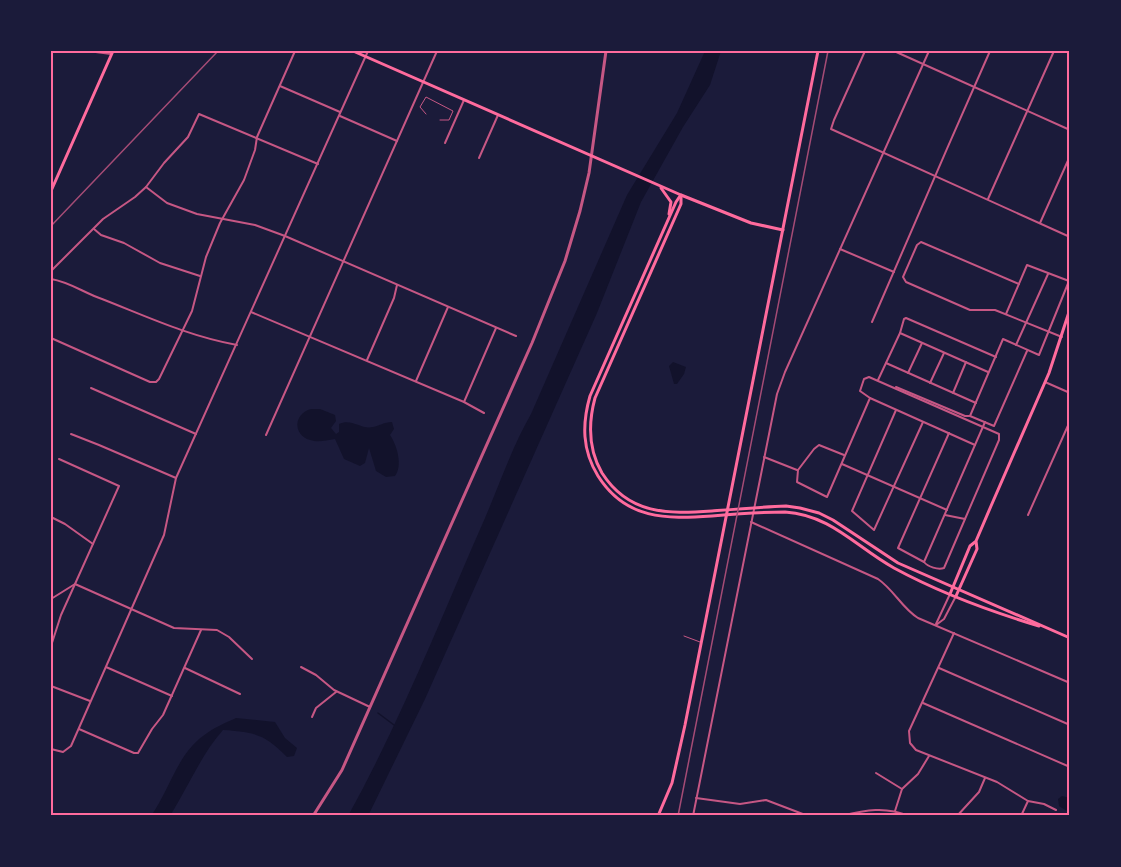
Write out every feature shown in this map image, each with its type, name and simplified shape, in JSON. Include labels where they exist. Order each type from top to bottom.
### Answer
[{"type":"main road","points":[[353,51],[665,190],[751,223],[783,230]]},
{"type":"main road","points":[[658,816],[674,773],[702,643],[818,51]]},
{"type":"main road","points":[[51,191],[112,52]]},
{"type":"main road","points":[[665,190],[670,202],[669,218]]},
{"type":"main road","points":[[681,195],[590,396],[585,417],[588,454],[608,489],[641,512],[659,517],[705,517],[773,512],[799,513],[818,518],[830,524],[875,557],[916,579],[976,605],[1046,628]]},
{"type":"main road","points":[[681,195],[681,204],[595,398],[590,418],[593,453],[601,471],[612,485],[627,498],[643,507],[660,512],[773,507],[800,508],[819,513],[840,524],[898,563],[1070,638]]},
{"type":"main road","points":[[956,596],[976,549],[976,541],[1045,382],[1062,338],[1070,309]]},
{"type":"main road","points":[[950,594],[970,546],[976,541]]},
{"type":"street","points":[[88,51],[112,52]]},
{"type":"street","points":[[51,338],[140,378],[156,382],[160,378],[192,311],[206,257],[222,219],[244,180],[255,150],[257,137],[295,51]]},
{"type":"street","points":[[51,748],[61,752],[66,751],[79,729],[165,532],[176,478],[368,51]]},
{"type":"street","points":[[266,435],[437,51]]},
{"type":"street","points":[[313,816],[342,770],[555,288],[580,211],[591,156],[606,51]]},
{"type":"street","points":[[865,51],[831,128],[1070,237]]},
{"type":"street","points":[[894,51],[1070,130]]},
{"type":"street","points":[[693,816],[750,522],[773,411],[782,380],[929,51]]},
{"type":"street","points":[[872,322],[990,51]]},
{"type":"street","points":[[988,200],[1054,51]]},
{"type":"street","points":[[280,86],[398,141]]},
{"type":"street","points":[[445,143],[465,100]]},
{"type":"street","points":[[51,271],[104,219],[146,187],[188,137],[199,114],[318,164]]},
{"type":"street","points":[[479,158],[498,115]]},
{"type":"street","points":[[1040,223],[1070,156]]},
{"type":"street","points":[[146,187],[167,203],[197,214],[255,225],[285,236],[516,336]]},
{"type":"street","points":[[94,229],[101,235],[124,243],[160,263],[201,277]]},
{"type":"street","points":[[1019,284],[921,242],[917,244],[903,277],[906,282],[970,310],[993,309],[1062,338]]},
{"type":"street","points":[[840,249],[894,272]]},
{"type":"street","points":[[970,416],[1004,339],[1039,355],[1069,284],[1068,280],[1027,264],[1006,314]]},
{"type":"street","points":[[1016,345],[1049,273]]},
{"type":"street","points":[[51,279],[69,283],[82,291],[181,332],[237,345]]},
{"type":"street","points":[[366,361],[397,285]]},
{"type":"street","points":[[416,382],[448,307]]},
{"type":"street","points":[[251,312],[464,402],[484,413]]},
{"type":"street","points":[[878,380],[906,318],[996,357]]},
{"type":"street","points":[[464,402],[496,328]]},
{"type":"street","points":[[900,333],[989,372]]},
{"type":"street","points":[[908,373],[922,343]]},
{"type":"street","points":[[975,445],[870,398],[860,391],[864,379],[869,376],[994,426],[1027,350]]},
{"type":"street","points":[[930,383],[944,353]]},
{"type":"street","points":[[953,393],[966,362]]},
{"type":"street","points":[[886,363],[976,403]]},
{"type":"street","points":[[1045,382],[1070,393]]},
{"type":"street","points":[[91,387],[196,434]]},
{"type":"street","points":[[896,387],[984,426],[997,433],[1000,438],[945,568],[936,568],[898,549],[949,433]]},
{"type":"street","points":[[845,455],[819,445],[813,449],[798,470],[797,482],[827,497],[870,398]]},
{"type":"street","points":[[896,410],[852,511],[874,530],[923,422]]},
{"type":"street","points":[[1028,515],[1070,421]]},
{"type":"street","points":[[924,562],[985,422]]},
{"type":"street","points":[[70,434],[176,478]]},
{"type":"street","points":[[764,457],[798,470]]},
{"type":"street","points":[[51,646],[61,615],[119,486],[59,459]]},
{"type":"street","points":[[842,463],[947,510]]},
{"type":"street","points":[[945,515],[965,519]]},
{"type":"street","points":[[51,517],[93,544]]},
{"type":"street","points":[[750,522],[878,579],[889,587],[911,614],[1070,683]]},
{"type":"street","points":[[75,584],[174,628],[201,630],[212,628],[222,632],[252,659]]},
{"type":"street","points":[[51,599],[75,584]]},
{"type":"street","points":[[936,625],[950,594]]},
{"type":"street","points":[[936,625],[944,619],[956,596]]},
{"type":"street","points":[[79,729],[138,753],[163,715],[201,630]]},
{"type":"street","points":[[954,633],[909,731],[914,748],[997,782],[1028,801],[1044,804],[1056,810]]},
{"type":"street","points":[[106,667],[172,696]]},
{"type":"street","points":[[301,667],[337,691],[370,707]]},
{"type":"street","points":[[184,668],[240,694]]},
{"type":"street","points":[[939,668],[1070,725]]},
{"type":"street","points":[[51,686],[91,701]]},
{"type":"street","points":[[312,717],[316,708],[337,691]]},
{"type":"street","points":[[923,703],[1070,767]]},
{"type":"street","points":[[896,811],[902,789],[918,774],[929,756]]},
{"type":"street","points":[[876,773],[902,789]]},
{"type":"street","points":[[957,816],[979,792],[985,778]]},
{"type":"street","points":[[696,798],[740,804],[766,800],[808,816]]},
{"type":"street","points":[[1021,816],[1028,801]]},
{"type":"street","points":[[841,816],[874,808],[896,811],[909,816]]},
{"type":"lane","points":[[426,114],[420,107],[426,97],[453,111],[449,120],[440,120]]},
{"type":"lane","points":[[684,636],[702,643]]},
{"type":"shaded area","points":[[705,51],[721,51],[710,85],[683,127],[641,202],[597,313],[425,699],[368,816],[348,816],[386,743],[420,668],[512,452],[531,414],[627,195],[677,113]]},
{"type":"shaded area","points":[[673,362],[686,367],[677,384],[674,384],[669,366]]},
{"type":"shaded area","points":[[311,409],[320,409],[335,415],[336,421],[331,428],[336,434],[339,432],[339,424],[348,422],[369,427],[392,422],[394,429],[390,435],[399,461],[395,476],[386,477],[376,471],[369,448],[365,463],[360,466],[344,459],[335,439],[316,441],[300,434],[298,420],[301,415]]},
{"type":"shaded area","points":[[236,718],[275,722],[285,738],[297,748],[294,756],[287,757],[272,743],[251,733],[223,730],[201,761],[170,816],[151,816],[186,753],[203,736]]},
{"type":"shaded area","points":[[1062,796],[1070,798],[1070,813],[1059,806],[1058,799]]},
{"type":"waterway","points":[[378,713],[394,725]]},
{"type":"railway","points":[[51,226],[218,51]]},
{"type":"railway","points":[[678,816],[828,51]]}]
